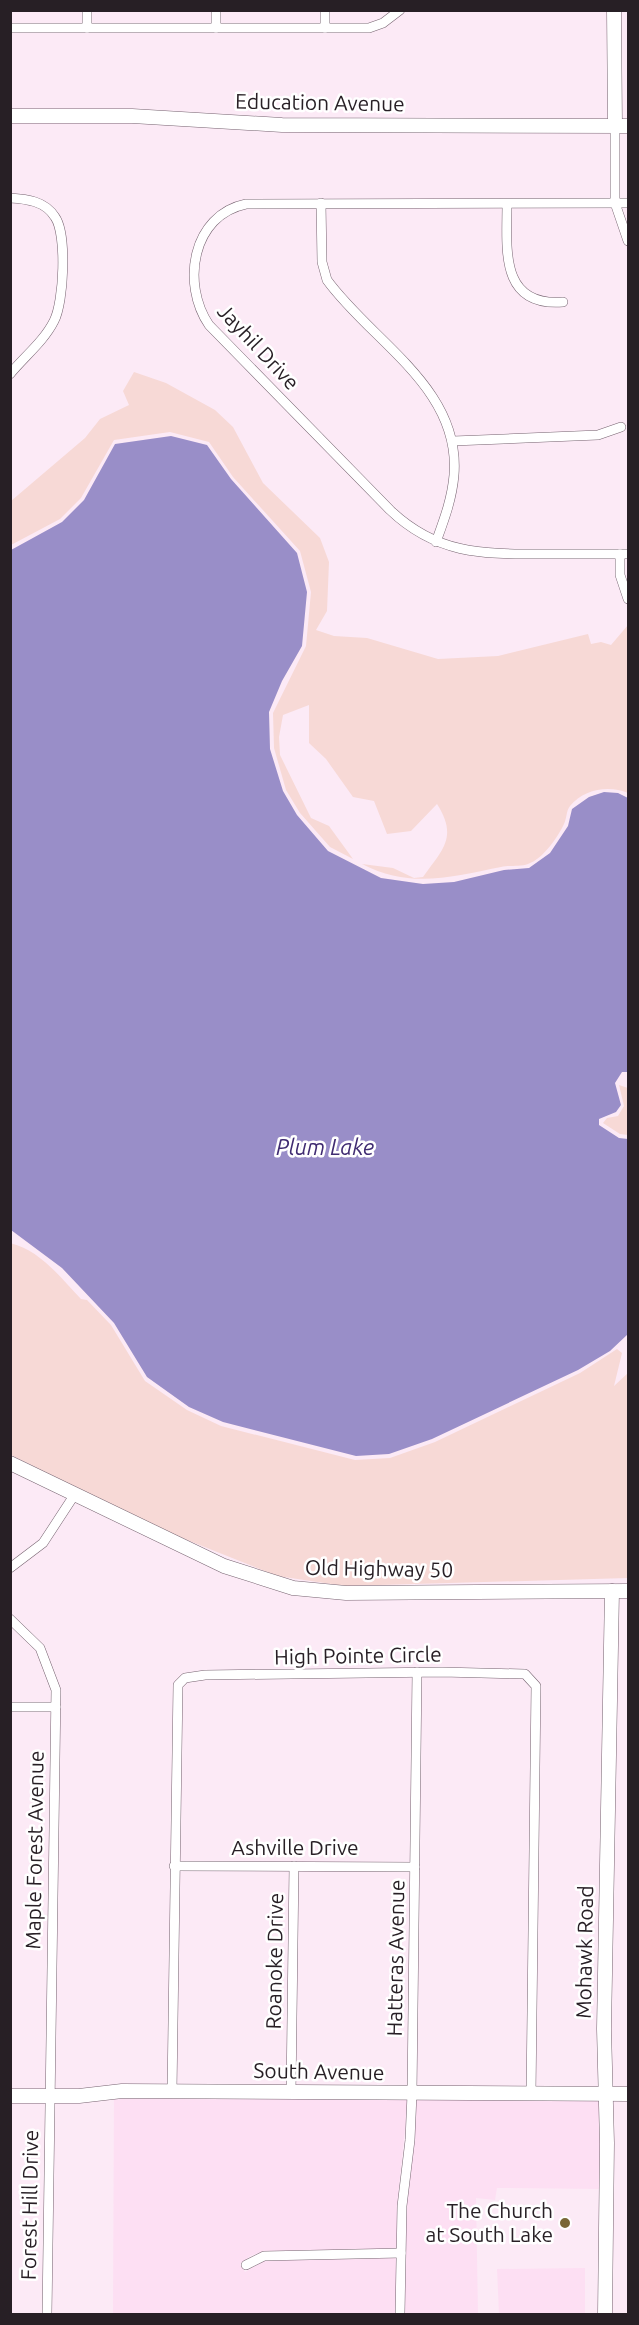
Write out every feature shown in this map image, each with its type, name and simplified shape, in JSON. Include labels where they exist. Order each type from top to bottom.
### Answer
[{"type":"street","points":[[87,10],[87,28]]},
{"type":"street","points":[[216,10],[216,28]]},
{"type":"street","points":[[325,10],[325,28]]},
{"type":"street","points":[[10,28],[376,27],[400,10]]},
{"type":"street","points":[[615,10],[622,126],[615,203],[628,241]]},
{"type":"street","name":"Education Avenue","points":[[10,116],[132,116],[282,125],[622,126]]},
{"type":"street","points":[[10,198],[34,201],[49,209],[56,218],[61,235],[62,278],[60,303],[55,320],[47,333],[10,374]]},
{"type":"street","points":[[321,203],[322,262],[327,280],[422,381],[440,409],[453,441],[452,488],[436,542]]},
{"type":"street","name":"Jayhil Drive","points":[[624,554],[484,554],[436,542],[411,528],[390,510],[209,325],[198,305],[196,288],[198,243],[203,232],[218,215],[246,204],[628,203]]},
{"type":"street","points":[[507,204],[507,256],[512,275],[525,293],[534,300],[544,303],[563,302]]},
{"type":"street","points":[[453,441],[598,435],[621,427]]},
{"type":"street","points":[[624,554],[620,575],[628,599]]},
{"type":"street","name":"Old Highway 50","points":[[10,1463],[224,1566],[293,1588],[346,1593],[628,1591]]},
{"type":"street","points":[[10,1568],[43,1543],[75,1494]]},
{"type":"street","name":"Mohawk Road","points":[[605,2314],[607,2094],[604,2029],[612,1591]]},
{"type":"street","name":"Maple Forest Avenue","points":[[10,1619],[30,1636],[46,1660],[56,1690],[49,2096]]},
{"type":"street","name":"Hatteras Avenue","points":[[400,2314],[402,2206],[410,2140],[412,2094],[417,1672]]},
{"type":"street","name":"High Pointe Circle","points":[[172,2091],[176,1690],[181,1681],[205,1675],[511,1672],[529,1677],[536,1686],[531,2094]]},
{"type":"street","points":[[10,1707],[56,1707]]},
{"type":"street","name":"Ashville Drive","points":[[174,1866],[415,1867]]},
{"type":"street","name":"Roanoke Drive","points":[[291,2093],[294,1866]]},
{"type":"street","name":"South Avenue","points":[[10,2096],[79,2096],[108,2091],[628,2094]]},
{"type":"street","name":"Forest Hill Drive","points":[[47,2314],[49,2096]]},
{"type":"street","points":[[246,2265],[264,2256],[401,2253]]},
{"type":"shaded area","points":[[134,372],[166,383],[215,410],[233,427],[263,483],[320,538],[329,562],[327,611],[316,630],[334,636],[367,638],[438,659],[498,656],[588,634],[591,644],[601,642],[611,645],[628,625],[628,793],[613,789],[597,790],[576,800],[569,808],[564,824],[554,841],[544,853],[528,864],[431,879],[414,879],[380,872],[362,864],[393,868],[414,878],[423,877],[445,842],[447,834],[443,815],[437,804],[411,831],[387,834],[374,801],[353,797],[326,759],[309,743],[309,705],[283,715],[279,737],[280,755],[311,818],[329,826],[353,859],[330,847],[300,813],[286,790],[274,748],[273,713],[306,646],[311,592],[300,551],[233,477],[209,442],[170,432],[114,440],[81,498],[60,519],[11,545],[11,501],[85,438],[100,419],[129,405],[123,391]]},
{"type":"shaded area","points":[[619,1085],[628,1088],[628,1135],[620,1134],[603,1123],[607,1118],[618,1116],[624,1106]]},
{"type":"shaded area","points":[[10,1243],[40,1258],[81,1299],[87,1300],[111,1325],[145,1381],[187,1410],[221,1426],[355,1460],[390,1458],[435,1442],[580,1373],[617,1349],[622,1353],[614,1386],[628,1373],[628,1578],[345,1586],[277,1576],[157,1528],[11,1455]]},
{"type":"shaded area","points":[[114,2095],[408,2099],[397,2206],[397,2249],[264,2251],[250,2256],[240,2264],[245,2272],[264,2261],[397,2258],[396,2314],[113,2314]]},
{"type":"shaded area","points":[[416,2099],[603,2099],[602,2189],[497,2188],[495,2200],[476,2198],[478,2314],[405,2314],[406,2207]]},
{"type":"shaded area","points":[[585,2268],[585,2314],[499,2314],[497,2269]]},
{"type":"water","name":"Plum Lake","points":[[171,436],[207,445],[231,479],[297,553],[307,592],[302,646],[282,681],[269,712],[270,749],[283,791],[297,815],[328,851],[381,878],[423,884],[454,882],[504,870],[529,868],[550,853],[568,826],[572,809],[589,797],[604,792],[618,793],[628,798],[628,1072],[622,1072],[615,1083],[621,1105],[616,1112],[599,1119],[599,1125],[619,1138],[628,1139],[628,1334],[610,1351],[578,1370],[432,1439],[389,1454],[356,1456],[223,1422],[189,1407],[147,1377],[114,1323],[62,1268],[11,1230],[11,550],[62,522],[84,500],[115,444]]},
{"type":"place","name":"The Church at South Lake","points":[[565,2223]]}]
